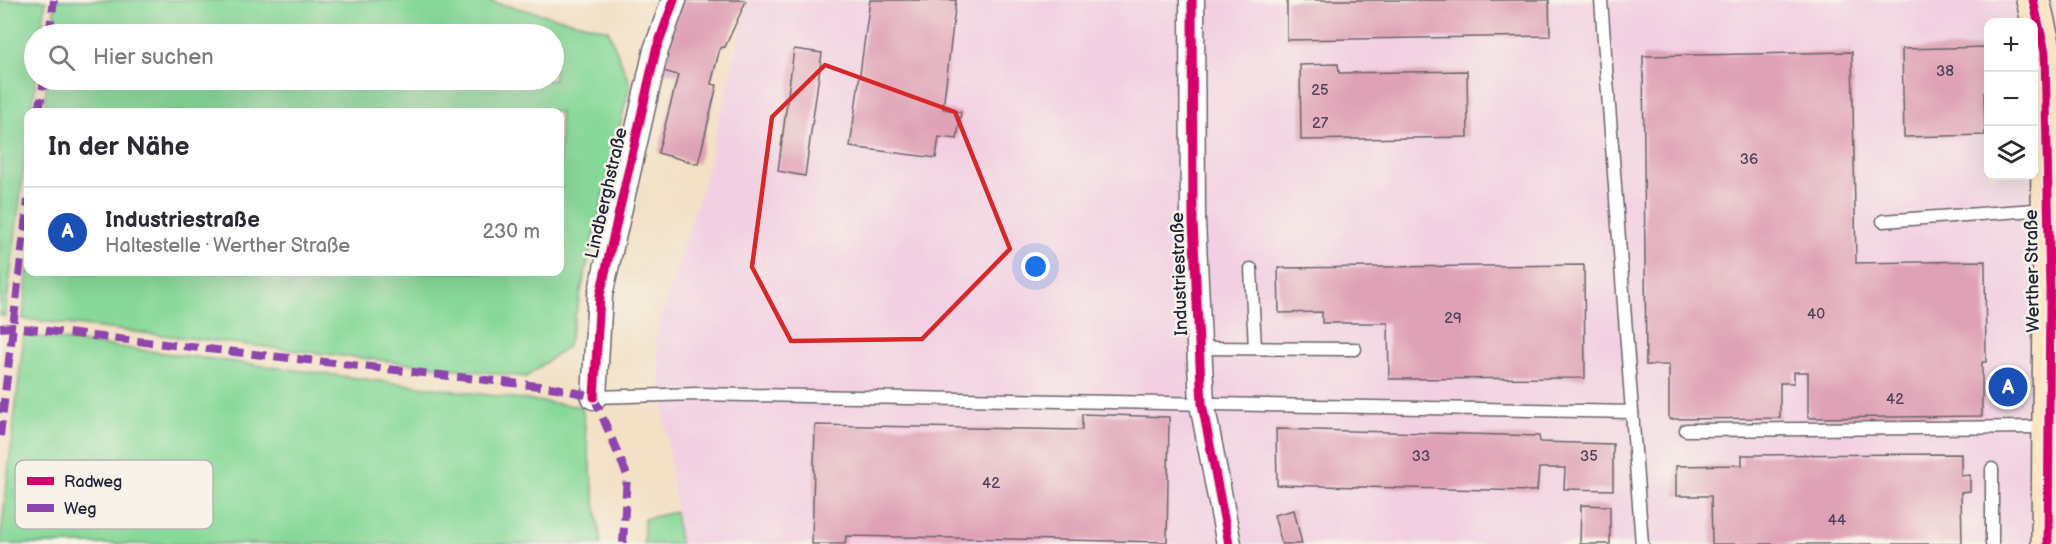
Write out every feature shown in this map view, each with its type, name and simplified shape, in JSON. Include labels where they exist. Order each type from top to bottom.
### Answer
[{"type":"street","name":"Lindberghstraße","points":[[594,397],[600,295],[656,50],[674,0]]},
{"type":"street","name":"Industriestraße","points":[[1192,0],[1193,222],[1202,404],[1229,544]]},
{"type":"street","name":"Werther Straße","points":[[2033,0],[2044,52],[2050,291],[2048,544]]},
{"type":"lane","points":[[1601,0],[1642,544]]},
{"type":"lane","points":[[1883,221],[2048,209]]},
{"type":"lane","points":[[1251,269],[1255,348]]},
{"type":"lane","points":[[1199,348],[1355,348]]},
{"type":"lane","points":[[594,397],[698,394],[1632,412]]},
{"type":"lane","points":[[1686,430],[2048,427]]},
{"type":"lane","points":[[1992,469],[1992,544]]},
{"type":"highlighted area","points":[[825,65],[955,112],[1010,249],[922,339],[791,341],[752,267],[772,117]]},
{"type":"shaded area","points":[[748,0],[2052,0],[2056,17],[2056,544],[680,544],[655,335],[704,182]]},
{"type":"green space","points":[[0,0],[46,0],[42,24],[24,24],[24,90],[34,90],[32,108],[24,108],[24,166],[5,316],[0,316]]},
{"type":"green space","points":[[55,0],[484,0],[608,30],[630,84],[568,346],[526,377],[23,319],[27,276],[564,276],[564,108],[44,108],[46,90],[564,90],[564,24],[53,24]]},
{"type":"green space","points":[[24,335],[582,407],[601,544],[0,544]]},
{"type":"green space","points":[[675,512],[680,544],[644,544],[644,519]]},
{"type":"building","points":[[679,0],[746,1],[725,47],[720,48],[711,84],[717,85],[698,164],[658,153],[678,75],[663,71]]},
{"type":"building","points":[[870,0],[956,0],[943,109],[961,112],[957,139],[939,137],[936,158],[850,147]]},
{"type":"building","points":[[1287,0],[1549,0],[1550,36],[1287,40]]},
{"type":"building","points":[[1984,47],[1984,135],[1904,137],[1902,49]]},
{"type":"building","points":[[794,49],[822,53],[805,176],[778,171]]},
{"type":"building","points":[[1852,52],[1856,263],[1985,261],[1986,362],[1982,362],[1982,416],[1808,418],[1808,372],[1794,372],[1794,383],[1780,383],[1780,418],[1669,419],[1669,365],[1646,365],[1643,56]]},
{"type":"building","points":[[1338,64],[1339,73],[1467,71],[1468,137],[1301,140],[1300,65]]},
{"type":"building","points":[[1584,265],[1585,378],[1389,379],[1388,323],[1322,323],[1322,312],[1279,313],[1278,268]]},
{"type":"building","points":[[1082,414],[1169,417],[1167,542],[846,536],[845,544],[812,544],[815,425],[1082,430]]},
{"type":"building","points":[[1276,429],[1539,436],[1540,442],[1613,444],[1613,490],[1564,489],[1565,468],[1539,468],[1537,491],[1277,485]]},
{"type":"building","points":[[1961,454],[1961,476],[1970,475],[1970,491],[1961,492],[1962,544],[1712,544],[1711,496],[1676,496],[1676,466],[1742,465],[1742,455]]},
{"type":"building","points":[[1581,505],[1610,506],[1610,544],[1580,544]]},
{"type":"building","points":[[1294,510],[1302,544],[1282,544],[1274,515]]},
{"type":"marked path","points":[[50,24],[54,0]]},
{"type":"marked path","points":[[40,108],[42,90]]},
{"type":"marked path","points":[[0,436],[24,234]]},
{"type":"marked path","points":[[0,328],[12,327],[557,388],[594,397],[627,475],[623,544]]},
{"type":"cycle path","points":[[594,397],[600,295],[656,50],[674,0]]},
{"type":"cycle path","points":[[1192,0],[1193,222],[1202,404],[1229,544]]},
{"type":"cycle path","points":[[2033,0],[2045,52],[2050,291],[2048,544]]},
{"type":"place","name":"Industriestraße","points":[[2008,387]]}]
